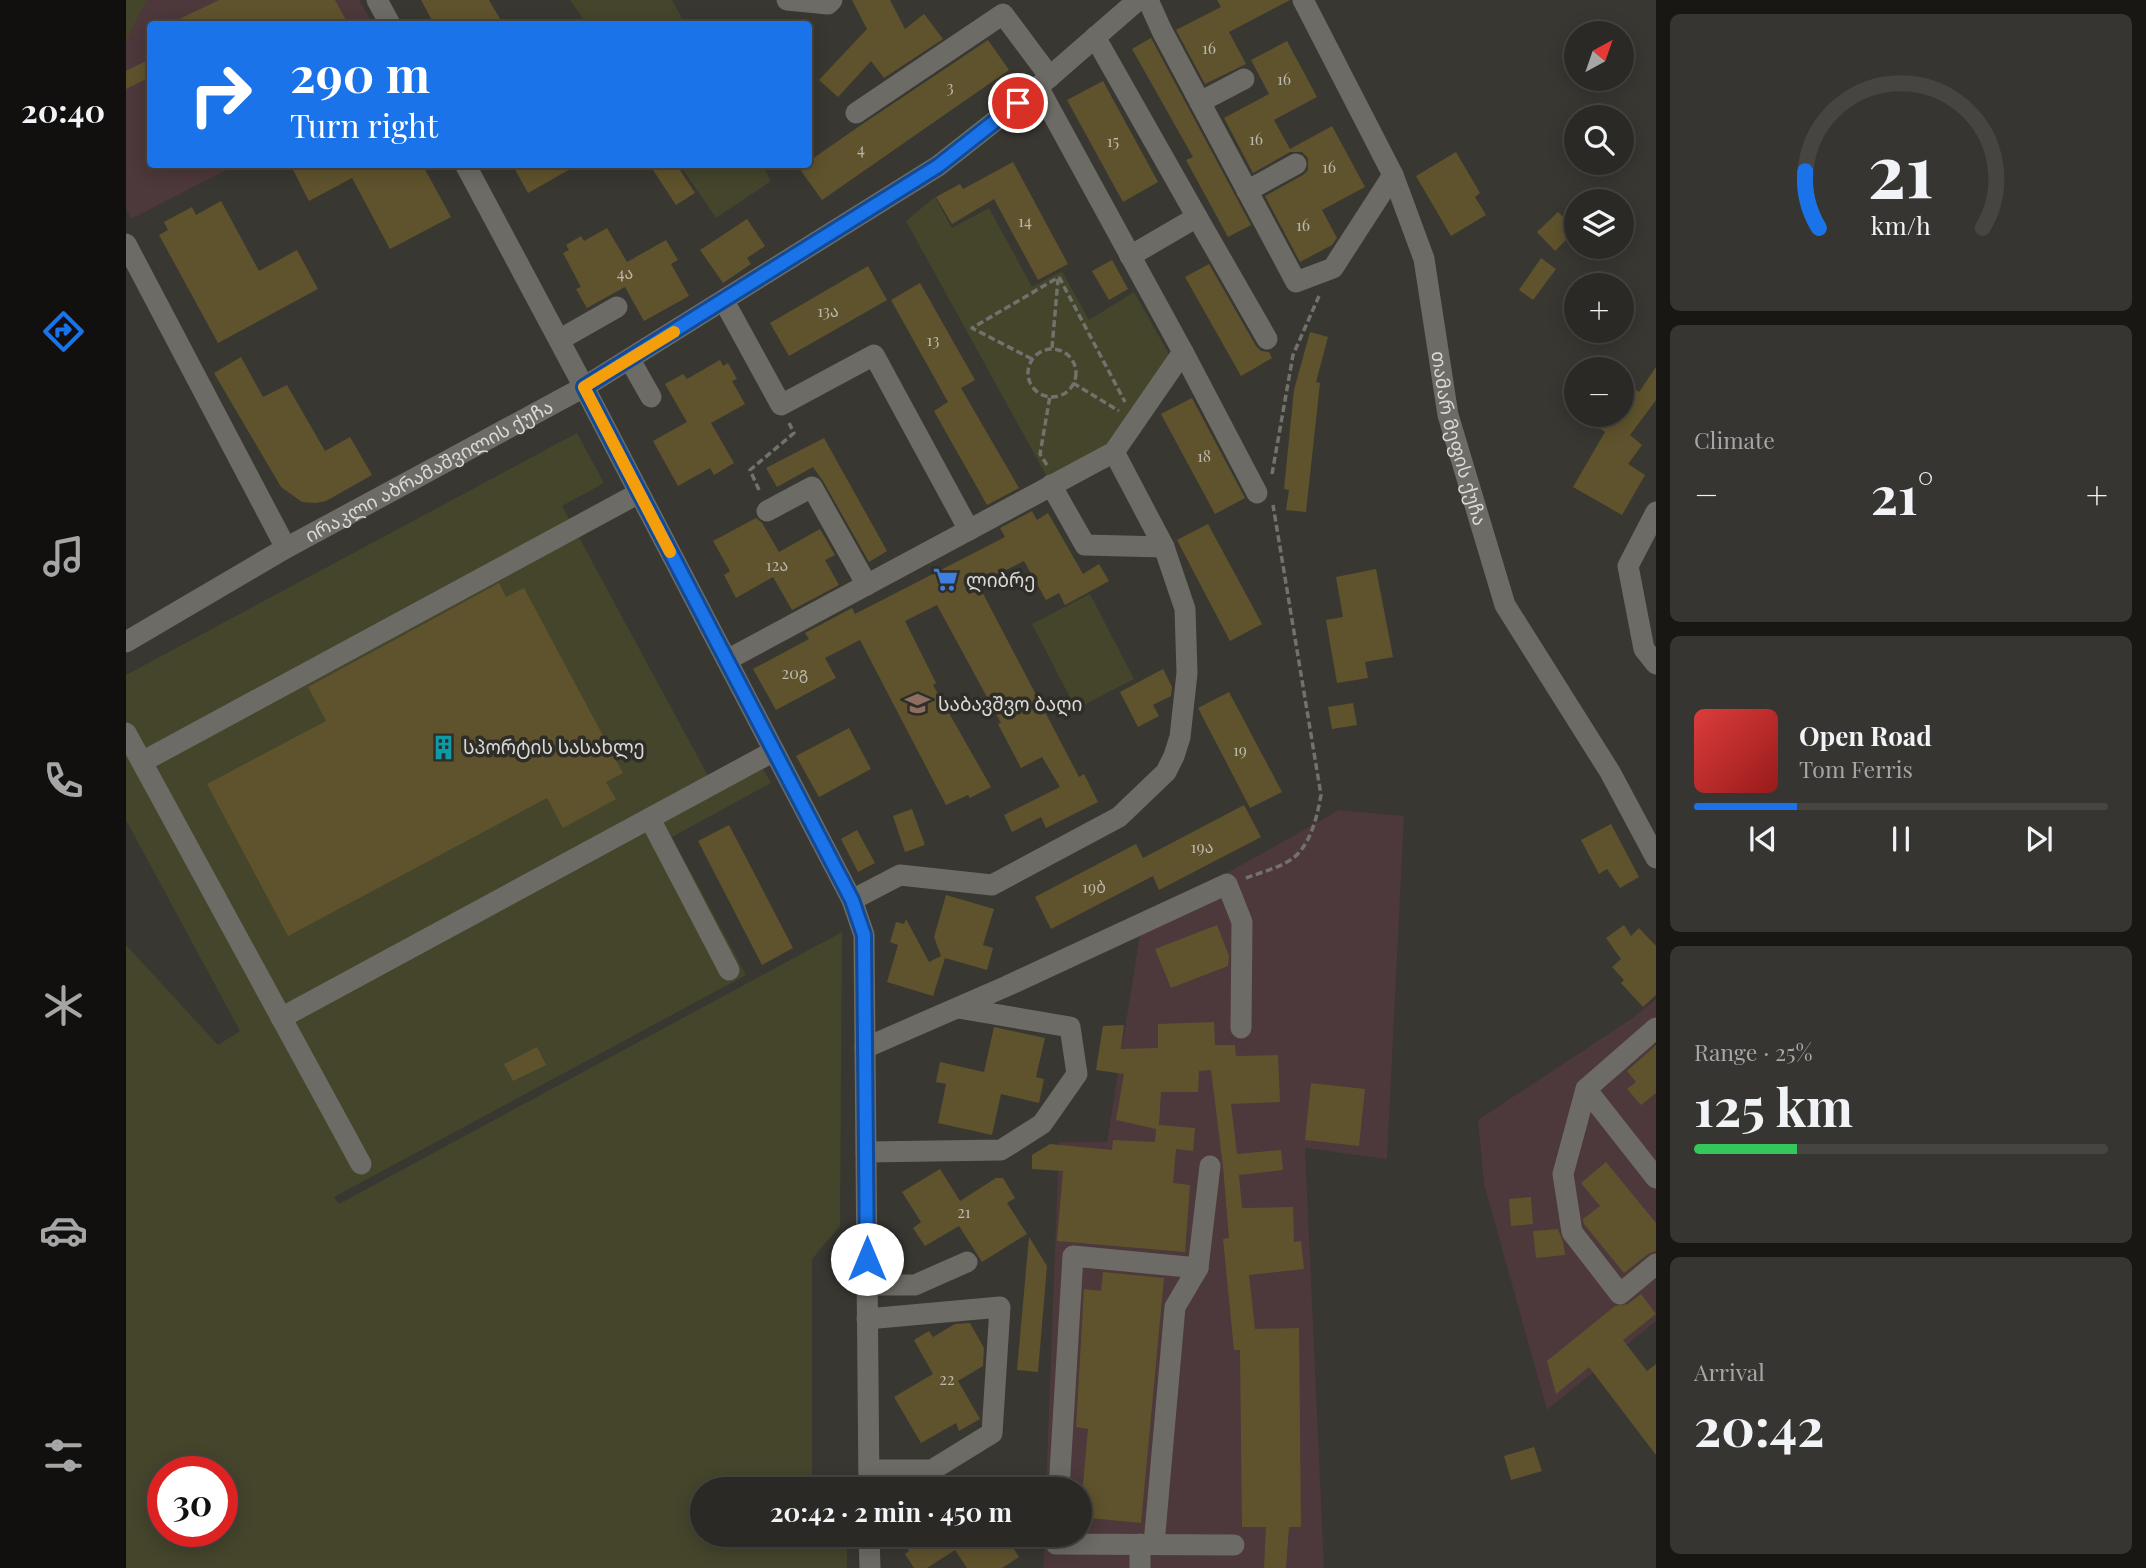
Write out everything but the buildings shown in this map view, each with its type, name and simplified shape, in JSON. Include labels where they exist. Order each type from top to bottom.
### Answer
[{"type":"street","points":[[377,0],[388,21]]},
{"type":"street","points":[[787,0],[828,4],[832,0]]},
{"type":"street","name":"თამარ მეფის ქუჩა","points":[[1303,0],[1393,175],[1424,259],[1448,415],[1505,605],[1610,772],[1656,858]]},
{"type":"street","points":[[1138,1],[1200,102],[1296,282],[1333,268],[1393,175]]},
{"type":"street","name":"ირაკლი აბრამაშვილის ქუჩა","points":[[126,642],[286,548],[584,387],[938,166],[1044,82],[1138,1]]},
{"type":"street","points":[[856,113],[1003,14],[1044,82],[1130,256],[1264,498]]},
{"type":"street","points":[[1096,37],[1267,339]]},
{"type":"street","points":[[1200,102],[1244,79]]},
{"type":"street","points":[[1247,191],[1296,164]]},
{"type":"street","points":[[467,168],[852,900],[864,935],[869,1477]]},
{"type":"street","points":[[1130,256],[1197,217]]},
{"type":"street","points":[[126,244],[286,548]]},
{"type":"street","points":[[724,301],[781,405],[874,355],[969,530]]},
{"type":"street","points":[[559,340],[617,307]]},
{"type":"street","points":[[727,660],[969,530],[1050,477],[1114,452],[1183,352]]},
{"type":"street","points":[[630,360],[651,397]]},
{"type":"street","points":[[852,900],[900,875],[992,885],[1119,817],[1166,772],[1180,737],[1187,673],[1185,609],[1164,547],[1114,452]]},
{"type":"street","points":[[1050,477],[1085,545],[1164,547]]},
{"type":"street","points":[[767,511],[812,487],[867,585]]},
{"type":"street","points":[[142,762],[639,493]]},
{"type":"street","points":[[1656,512],[1628,566],[1644,649],[1656,664]]},
{"type":"street","points":[[126,733],[361,1164]]},
{"type":"street","points":[[281,1018],[774,751]]},
{"type":"street","points":[[650,819],[729,970]]},
{"type":"street","points":[[865,1048],[1227,884],[1242,922],[1241,1028]]},
{"type":"street","points":[[866,1152],[1001,1150],[1042,1124],[1077,1074],[1070,1027],[958,1008]]},
{"type":"street","points":[[1656,1028],[1586,1089],[1563,1174],[1572,1232],[1620,1294],[1656,1264]]},
{"type":"street","points":[[1586,1089],[1656,1178]]},
{"type":"street","points":[[1140,1568],[1147,1544],[1174,1307],[1198,1268],[1210,1166]]},
{"type":"street","points":[[1060,1477],[1073,1256],[1198,1268]]},
{"type":"street","points":[[867,1285],[915,1286],[967,1262]]},
{"type":"street","points":[[867,1319],[1000,1307],[992,1433],[932,1470],[883,1477]]},
{"type":"street","points":[[1092,1544],[1234,1545]]},
{"type":"street","points":[[869,1547],[870,1568]]},
{"type":"path","points":[[1272,476],[1293,355],[1333,268]]},
{"type":"path","points":[[1052,349],[1059,277]]},
{"type":"path","points":[[1032,359],[972,328],[1059,277]]},
{"type":"path","points":[[1059,277],[1128,408]]},
{"type":"path","points":[[1059,350],[1072,360],[1075,367],[1073,383],[1062,394],[1050,396],[1038,393],[1029,381],[1032,359],[1037,353],[1059,350]]},
{"type":"path","points":[[1073,383],[1124,414]]},
{"type":"path","points":[[1050,396],[1040,454],[1050,477]]},
{"type":"path","points":[[767,511],[750,470],[794,433],[781,405]]},
{"type":"path","points":[[1227,884],[1290,861],[1304,846],[1315,822],[1321,795],[1264,498]]},
{"type":"shaded area","points":[[126,0],[359,0],[371,21],[147,21],[147,168],[230,168],[131,219],[126,209]]},
{"type":"shaded area","points":[[1339,810],[1404,816],[1387,1159],[1305,1148],[1324,1568],[1043,1568],[1044,1547],[1092,1547],[1092,1477],[1046,1477],[1059,1142],[1107,1142],[1142,921]]},
{"type":"shaded area","points":[[1656,999],[1656,1321],[1547,1410],[1484,1184],[1478,1120],[1634,1017]]},
{"type":"green space","points":[[126,0],[147,0],[126,41]]},
{"type":"green space","points":[[570,0],[672,0],[683,21],[585,21]]},
{"type":"green space","points":[[682,168],[764,168],[771,181],[716,218]]},
{"type":"green space","points":[[935,197],[952,228],[989,208],[1032,287],[1062,271],[1089,320],[1134,292],[1169,354],[1113,444],[1047,477],[906,221]]},
{"type":"green space","points":[[577,433],[604,483],[562,506],[713,785],[762,767],[771,783],[672,837],[746,975],[334,1197],[339,1204],[842,932],[840,1226],[812,1259],[812,1477],[690,1477],[690,1547],[847,1547],[847,1568],[126,1568],[126,945],[218,1045],[240,1031],[126,820],[126,675]]},
{"type":"green space","points":[[1090,594],[1134,679],[1076,709],[1032,624]]},
{"type":"slow traffic","points":[[670,552],[584,387],[674,332]]},
{"type":"place","name":"ლიბრე","points":[[946,580]]},
{"type":"place","name":"საბავშვო ბაღი","points":[[918,704]]},
{"type":"place","name":"სპორტის სასახლე","points":[[443,747]]},
{"type":"route","points":[[867,1259],[864,935],[852,900],[584,387],[938,166],[1018,103]]}]
